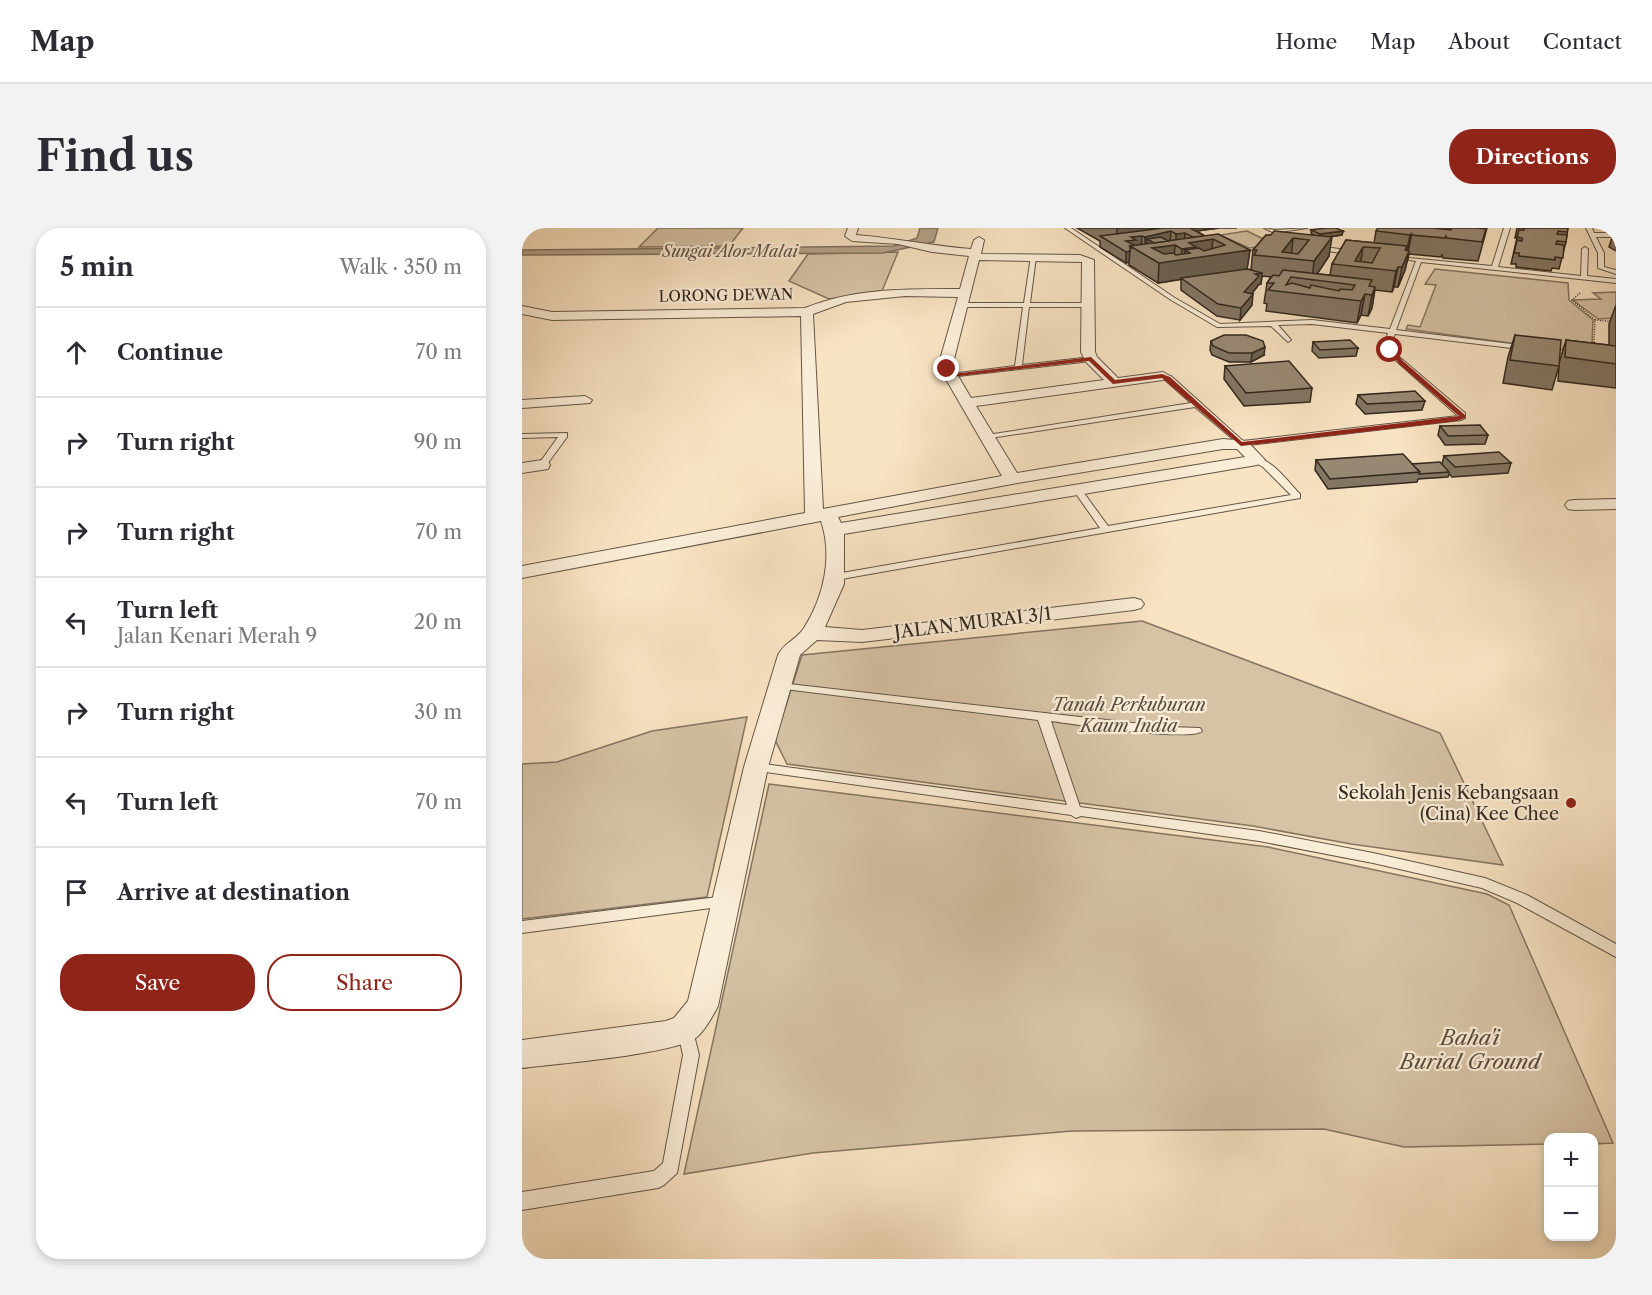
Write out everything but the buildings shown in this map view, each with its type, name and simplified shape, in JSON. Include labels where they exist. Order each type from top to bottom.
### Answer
[{"type":"street","points":[[853,228],[850,238],[903,242],[922,247],[1088,260],[1088,352],[1091,359],[1113,382]]},
{"type":"street","points":[[976,250],[946,363],[951,376],[1012,479]]},
{"type":"street","name":"LORONG DEWAN","points":[[522,310],[552,316],[807,312],[828,303],[874,295],[963,299]]},
{"type":"street","points":[[522,1054],[668,1035],[685,1028],[702,1006],[756,767],[780,686],[792,649],[812,633],[836,577],[825,520],[807,312]]},
{"type":"street","points":[[967,403],[1162,376]]},
{"type":"street","points":[[522,404],[585,400]]},
{"type":"street","points":[[522,572],[825,520],[1012,479],[1223,444],[1241,444],[1257,460]]},
{"type":"street","points":[[825,520],[1078,490],[1257,460]]},
{"type":"street","points":[[522,468],[542,465]]},
{"type":"street","points":[[1574,505],[1616,504]]},
{"type":"street","name":"JALAN MURAI 3/1","points":[[812,633],[862,636],[1134,603]]},
{"type":"lane","points":[[1068,228],[1173,299],[1219,326],[1312,322],[1537,349]]},
{"type":"lane","points":[[1268,228],[1296,241]]},
{"type":"lane","points":[[1275,232],[1304,228]]},
{"type":"lane","points":[[1495,267],[1508,228]]},
{"type":"lane","points":[[1589,228],[1601,253],[1601,268],[1616,272]]},
{"type":"lane","points":[[1591,235],[1616,235]]},
{"type":"lane","points":[[1307,246],[1362,254]]},
{"type":"lane","points":[[1584,278],[1585,249]]},
{"type":"lane","points":[[1018,367],[1033,257]]},
{"type":"lane","points":[[1408,258],[1616,281]]},
{"type":"lane","points":[[1162,376],[1168,378],[1241,444],[1463,417],[1394,356],[1388,343],[1419,260]]},
{"type":"lane","points":[[963,299],[1026,305],[1088,305]]},
{"type":"lane","points":[[1273,324],[1288,340]]},
{"type":"lane","points":[[951,376],[1091,359]]},
{"type":"lane","points":[[987,437],[1197,404]]},
{"type":"lane","points":[[522,436],[564,435],[542,465]]},
{"type":"lane","points":[[836,577],[1297,496],[1266,465],[1257,460]]},
{"type":"lane","points":[[1078,490],[1106,530]]},
{"type":"lane","points":[[780,686],[1168,730],[1196,731]]},
{"type":"lane","points":[[1043,716],[1076,813]]},
{"type":"lane","points":[[756,767],[1076,813],[1259,836],[1373,858],[1485,884],[1522,899],[1616,951]]},
{"type":"lane","points":[[522,927],[726,901]]},
{"type":"lane","points":[[522,1202],[658,1179],[666,1174],[670,1167],[691,1055],[685,1028]]},
{"type":"path","points":[[1583,290],[1572,300],[1594,320],[1616,322]]},
{"type":"path","points":[[1586,349],[1594,350],[1594,320]]},
{"type":"green space","points":[[658,228],[743,228],[729,246],[639,247]]},
{"type":"green space","points":[[1247,231],[1276,245],[1249,248],[1220,235]]},
{"type":"green space","points":[[898,252],[882,291],[829,299],[789,281],[808,254]]},
{"type":"green space","points":[[1435,269],[1568,283],[1569,300],[1593,320],[1592,345],[1566,342],[1562,350],[1406,329],[1408,325],[1420,327],[1436,285],[1425,284]]},
{"type":"green space","points":[[1616,292],[1616,318],[1598,319],[1573,300],[1601,299],[1593,293]]},
{"type":"green space","name":"Tanah Perkuburan Kaum India","points":[[1142,621],[1440,733],[1503,865],[1351,844],[1253,826],[787,764],[775,740],[802,655]]},
{"type":"green space","points":[[747,717],[707,897],[522,919],[522,764],[557,762],[652,731]]},
{"type":"green space","name":"Baha'i Burial Ground","points":[[769,784],[1268,847],[1487,894],[1509,905],[1613,1143],[1598,1144],[1598,1133],[1544,1133],[1544,1144],[1404,1147],[1324,1129],[1072,1131],[813,1153],[684,1174]]},
{"type":"water","name":"Sungai Alor Malai","points":[[920,228],[938,228],[934,242],[883,253],[522,255],[522,250],[894,246],[917,238]]},
{"type":"place","name":"Sekolah Jenis Kebangsaan (Cina) Kee Chee","points":[[1571,803]]},
{"type":"route","points":[[947,369],[951,376],[1091,359],[1113,382],[1162,376],[1168,378],[1241,444],[1257,444],[1463,417],[1460,412],[1401,363],[1390,350]]}]
